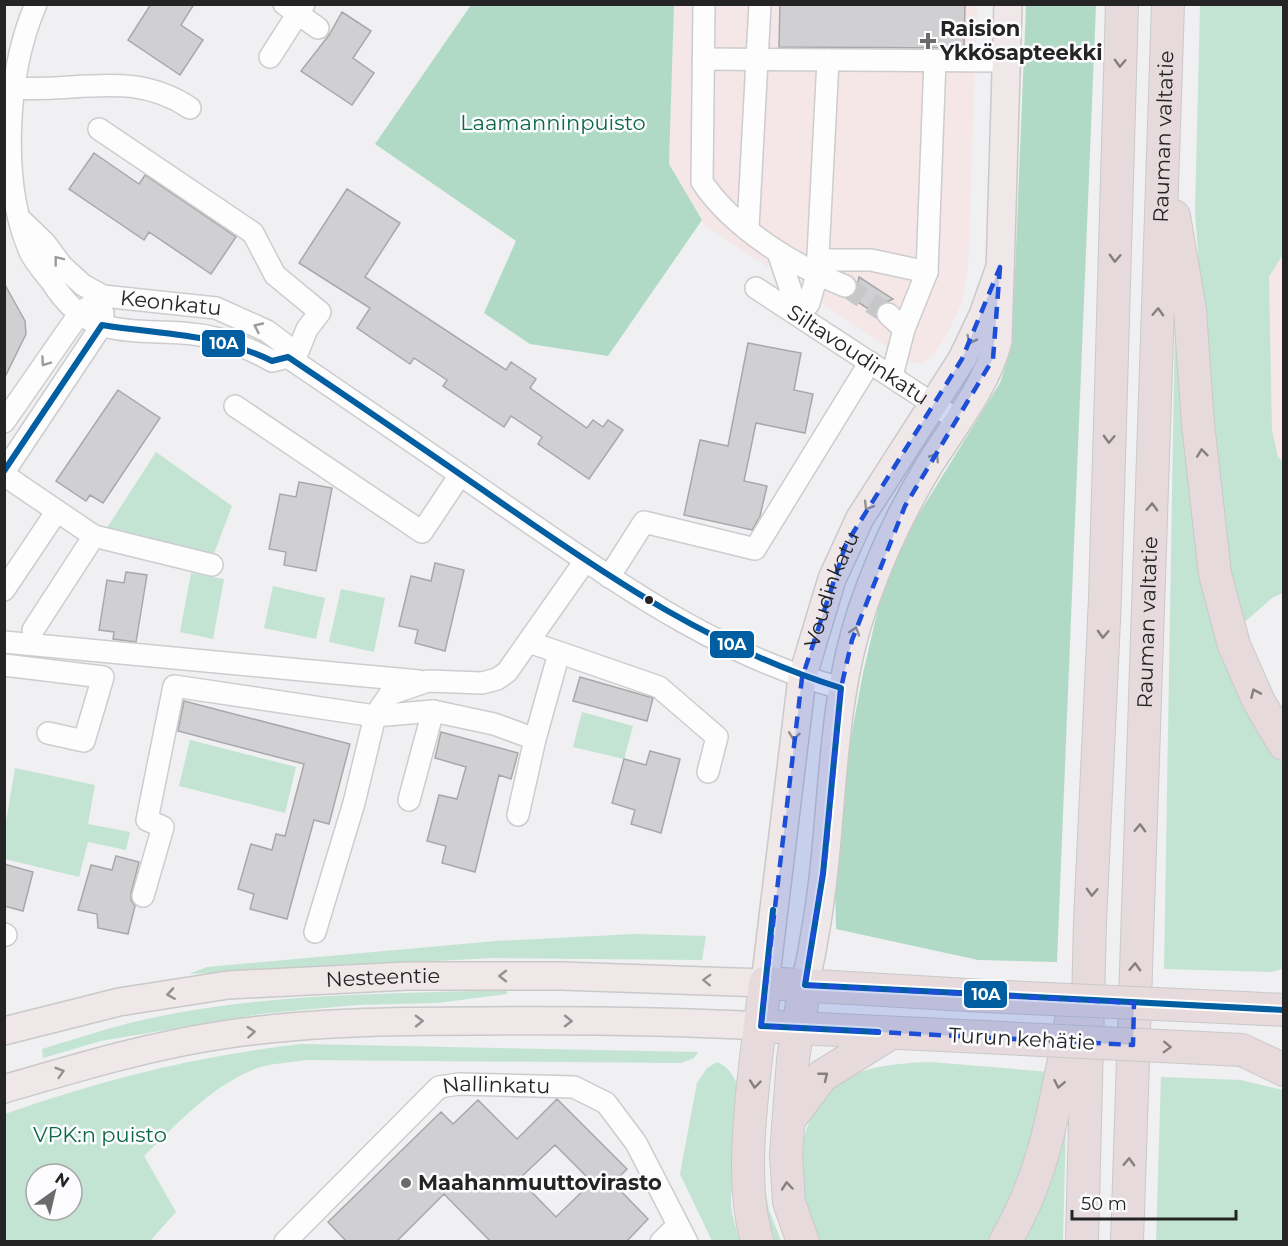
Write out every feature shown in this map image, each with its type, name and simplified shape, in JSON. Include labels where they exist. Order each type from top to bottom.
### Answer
[{"type":"highway","name":"Rauman valtatie","points":[[1082,1242],[1090,923],[1105,598],[1122,4]]},
{"type":"highway","name":"Rauman valtatie","points":[[1127,1242],[1168,4]]},
{"type":"highway","points":[[1162,153],[1190,310],[1198,424],[1215,574],[1234,645],[1259,702],[1284,744]]},
{"type":"highway","points":[[1005,1242],[1030,1195],[1049,1138],[1090,923]]},
{"type":"highway","points":[[758,1242],[750,1212],[748,1180],[765,983]]},
{"type":"highway","name":"Turun kehätie","points":[[765,983],[1284,1010]]},
{"type":"highway","points":[[803,1242],[793,1216],[786,1187],[788,1122],[796,1028],[805,985]]},
{"type":"highway","name":"Turun kehätie","points":[[761,1026],[1284,1052]]},
{"type":"highway","points":[[788,1122],[822,1076],[891,1033]]},
{"type":"highway","points":[[1242,1050],[1284,1070]]},
{"type":"main road","name":"Voudinkatu","points":[[805,985],[814,944],[825,864],[842,688],[858,622],[905,506],[982,382],[995,350],[1000,267],[1008,4]]},
{"type":"main road","name":"Voudinkatu","points":[[765,983],[802,678],[823,604],[846,544],[876,492],[962,359],[979,324],[1000,267]]},
{"type":"main road","name":"Nesteentie","points":[[4,1031],[119,1002],[228,985],[407,976],[562,976],[765,983]]},
{"type":"main road","name":"Nesteentie","points":[[4,1089],[98,1060],[156,1047],[231,1034],[360,1022],[510,1021],[761,1026]]},
{"type":"street","points":[[4,422],[79,314],[56,289],[29,251],[11,218],[8,138],[12,88],[22,42],[36,4]]},
{"type":"street","points":[[704,4],[702,182],[716,204],[778,252],[818,267],[845,286]]},
{"type":"street","points":[[748,228],[759,59],[760,4]]},
{"type":"street","points":[[270,57],[295,8],[318,28]]},
{"type":"street","points":[[703,59],[1006,61]]},
{"type":"street","points":[[799,315],[809,303],[818,267],[828,60]]},
{"type":"street","points":[[892,376],[904,329],[927,272],[935,60]]},
{"type":"street","points":[[12,88],[37,90],[98,84],[149,88],[171,96],[190,108]]},
{"type":"street","points":[[99,129],[253,233],[275,275],[320,312],[307,329],[291,359]]},
{"type":"street","points":[[11,218],[45,243],[62,266],[83,285],[103,296],[102,325],[4,474],[94,536],[212,565]]},
{"type":"street","points":[[778,252],[799,315]]},
{"type":"street","points":[[818,267],[871,260],[927,272]]},
{"type":"street","name":"Siltavoudinkatu","points":[[756,288],[959,421]]},
{"type":"street","name":"Keonkatu","points":[[291,359],[272,361],[254,350],[207,336],[141,331],[102,325],[79,314],[103,296],[216,308],[267,331],[287,346],[291,359],[585,561],[695,631],[761,663],[802,678],[842,688]]},
{"type":"street","points":[[888,314],[904,329]]},
{"type":"street","points":[[609,576],[644,522],[755,549],[870,362]]},
{"type":"street","points":[[235,406],[422,532],[460,475]]},
{"type":"street","points":[[4,590],[57,512]]},
{"type":"street","points":[[33,630],[94,536]]},
{"type":"street","points":[[4,642],[428,681],[482,682],[497,679],[507,672],[585,561]]},
{"type":"street","points":[[529,642],[658,687],[717,737],[708,772]]},
{"type":"street","points":[[518,815],[535,739],[559,653]]},
{"type":"street","points":[[4,665],[103,677],[84,741],[48,733]]},
{"type":"street","points":[[315,932],[354,803],[375,716],[390,694],[428,681]]},
{"type":"street","points":[[143,896],[163,827],[147,820],[174,686],[375,716],[433,711],[494,724],[535,739]]},
{"type":"street","points":[[409,800],[433,711]]},
{"type":"street","name":"Nallinkatu","points":[[285,1242],[439,1087],[459,1084],[574,1087],[606,1103],[636,1143],[683,1233]]},
{"type":"street","points":[[661,1242],[683,1233]]},
{"type":"highlighted area","points":[[1000,267],[993,359],[905,506],[852,640],[841,688],[826,852],[805,985],[1134,1003],[1133,1045],[761,1026],[802,678],[846,544],[962,359]]},
{"type":"shaded area","points":[[674,5],[977,5],[968,267],[961,305],[945,338],[932,357],[922,364],[911,362],[705,225],[669,164]]},
{"type":"shaded area","points":[[1283,254],[1283,463],[1278,457],[1272,430],[1269,277]]},
{"type":"green space","name":"Laamanninpuisto","points":[[471,5],[674,5],[669,164],[702,220],[608,356],[530,344],[484,313],[516,241],[375,144]]},
{"type":"green space","points":[[1026,5],[1096,5],[1057,962],[978,960],[836,929],[834,828],[863,673],[884,583],[912,525],[1000,383],[1012,346]]},
{"type":"green space","points":[[1200,5],[1283,5],[1283,254],[1269,277],[1272,430],[1278,457],[1284,463],[1283,593],[1272,598],[1239,627],[1227,558],[1207,370],[1195,213]]},
{"type":"green space","points":[[1175,316],[1186,413],[1274,751],[1283,764],[1284,968],[1272,972],[1164,969]]},
{"type":"green space","points":[[156,452],[232,506],[213,556],[105,531]]},
{"type":"green space","points":[[191,573],[224,579],[213,639],[180,632]]},
{"type":"green space","points":[[273,586],[325,598],[316,639],[264,628]]},
{"type":"green space","points":[[341,589],[385,598],[374,652],[329,642]]},
{"type":"green space","points":[[582,712],[633,726],[624,759],[573,747]]},
{"type":"green space","points":[[190,740],[296,767],[285,813],[179,786]]},
{"type":"green space","points":[[15,768],[95,785],[88,824],[130,832],[126,850],[88,842],[79,877],[5,859],[5,828]]},
{"type":"green space","points":[[634,934],[706,936],[702,960],[493,958],[189,974],[207,967],[496,941]]},
{"type":"green space","points":[[507,990],[507,994],[437,1003],[356,1005],[260,1014],[101,1041],[43,1058],[42,1049],[146,1019],[204,1008],[333,996]]},
{"type":"green space","name":"VPK:n puisto","points":[[302,1044],[698,1052],[694,1058],[681,1063],[306,1060],[261,1067],[239,1077],[209,1096],[144,1156],[176,1212],[150,1241],[5,1241],[5,1114],[77,1090],[151,1070],[226,1055]]},
{"type":"green space","points":[[717,1062],[730,1072],[737,1086],[741,1104],[731,1201],[734,1221],[741,1241],[712,1241],[680,1174],[697,1083],[707,1068]]},
{"type":"green space","points":[[930,1062],[1050,1072],[1027,1166],[993,1241],[816,1241],[800,1192],[797,1171],[798,1159],[810,1120],[821,1101],[834,1087],[849,1077],[867,1070]]},
{"type":"green space","points":[[1161,1077],[1241,1080],[1283,1090],[1283,1241],[1156,1241]]},
{"type":"green space","points":[[1066,1122],[1063,1241],[1020,1242]]},
{"type":"green space","points":[[760,1161],[769,1210],[781,1241],[762,1241]]},
{"type":"building","points":[[151,4],[194,4],[181,25],[203,40],[180,75],[128,40]]},
{"type":"building","points":[[780,4],[965,4],[964,48],[779,47]]},
{"type":"building","points":[[342,12],[371,31],[353,58],[374,73],[352,105],[301,71],[329,35]]},
{"type":"building","points":[[94,153],[139,184],[145,175],[236,237],[211,274],[149,232],[144,240],[69,189]]},
{"type":"building","points":[[347,189],[400,223],[365,277],[506,370],[511,362],[536,379],[530,388],[587,428],[593,420],[603,427],[608,420],[623,430],[589,479],[538,444],[542,437],[511,416],[504,427],[443,386],[447,380],[414,358],[410,364],[357,328],[370,308],[299,263]]},
{"type":"building","points":[[859,277],[893,299],[879,305],[876,314],[850,297],[856,292]]},
{"type":"building","points":[[4,283],[25,321],[26,334],[4,379]]},
{"type":"building","points":[[748,343],[801,353],[794,390],[813,394],[805,433],[756,423],[744,481],[767,486],[760,516],[752,530],[684,515],[700,440],[728,446]]},
{"type":"building","points":[[118,390],[160,418],[103,503],[90,495],[86,501],[56,481]]},
{"type":"building","points":[[299,482],[332,488],[316,571],[284,565],[286,552],[269,549],[280,494],[296,497]]},
{"type":"building","points":[[435,563],[464,570],[445,651],[415,643],[418,630],[399,626],[411,576],[431,581]]},
{"type":"building","points":[[126,572],[147,575],[136,642],[113,639],[114,632],[99,630],[107,580],[124,583]]},
{"type":"building","points":[[580,677],[653,698],[647,721],[573,701]]},
{"type":"building","points":[[184,701],[350,744],[329,824],[314,820],[287,919],[250,909],[254,894],[238,889],[251,844],[272,850],[276,834],[285,836],[304,764],[178,731]]},
{"type":"building","points":[[441,732],[518,753],[511,779],[499,775],[475,872],[442,863],[446,846],[427,841],[439,795],[457,799],[466,767],[435,758]]},
{"type":"building","points":[[650,751],[680,759],[661,833],[631,824],[635,810],[612,803],[624,759],[646,765]]},
{"type":"building","points":[[116,856],[139,862],[131,893],[131,900],[135,906],[128,934],[98,928],[97,914],[78,910],[91,865],[112,870]]},
{"type":"building","points":[[4,864],[33,872],[23,911],[4,906]]},
{"type":"building","points":[[557,1099],[627,1169],[613,1183],[648,1219],[626,1242],[491,1242],[444,1194],[396,1242],[347,1242],[328,1222],[441,1112],[453,1124],[478,1100],[517,1139]],"holes":[[[555,1145],[592,1182],[556,1217],[519,1179]]]},
{"type":"tunnel","points":[[845,286],[888,314]]},
{"type":"transit line","name":"10A","points":[[4,471],[102,325],[209,340],[230,345],[272,361],[288,357],[546,534],[626,586],[708,633],[751,654],[841,688],[823,874],[805,985],[1284,1010]]},
{"type":"transit line","name":"10A","points":[[773,910],[761,1026],[878,1032]]},
{"type":"place","name":"Raision Ykkösapteekki","points":[[928,41]]},
{"type":"place","name":"Maahanmuuttovirasto","points":[[406,1183]]}]
